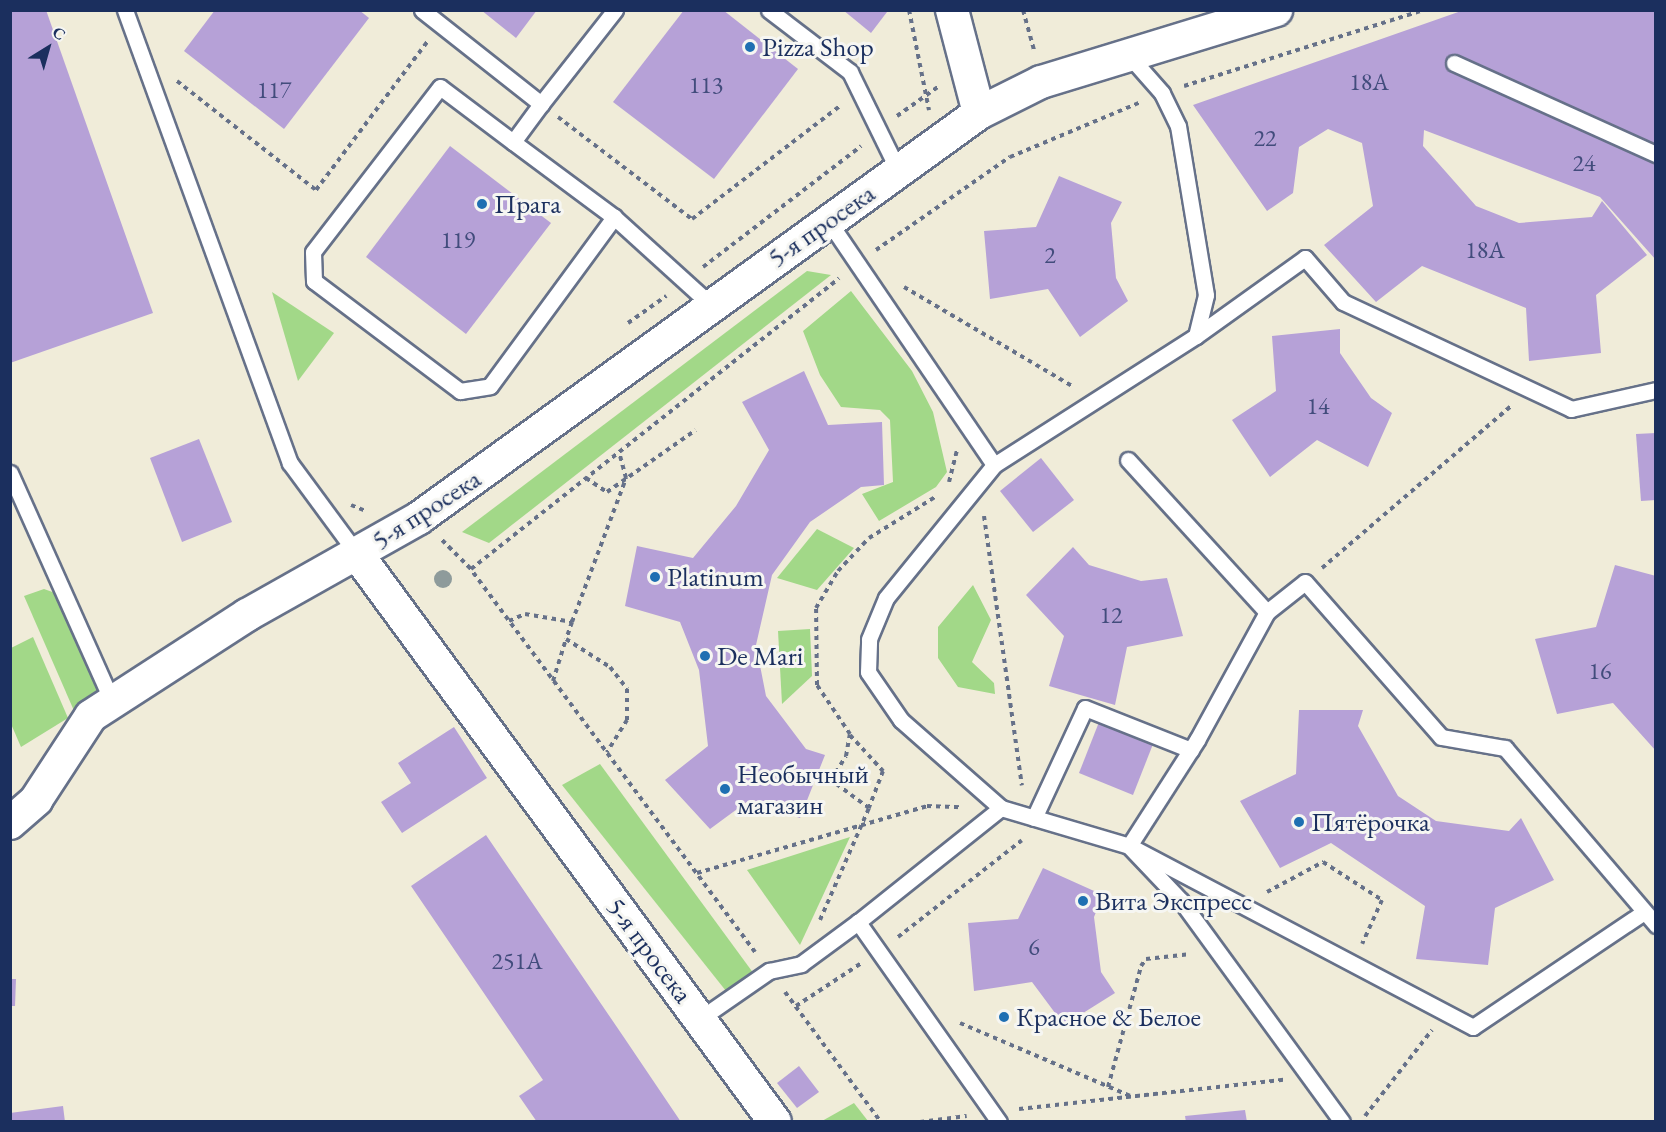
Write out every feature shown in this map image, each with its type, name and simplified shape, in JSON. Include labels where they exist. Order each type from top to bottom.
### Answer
[{"type":"street","points":[[952,10],[965,75],[980,113]]},
{"type":"street","name":"5-я просека","points":[[775,1122],[701,1018],[357,554],[419,518],[827,219],[980,113],[1041,82],[1132,59],[1276,10]]},
{"type":"street","points":[[10,823],[36,800],[91,716],[247,615],[357,554]]},
{"type":"lane","points":[[125,10],[290,463],[357,554]]},
{"type":"lane","points":[[422,10],[541,104]]},
{"type":"lane","points":[[513,142],[615,10]]},
{"type":"lane","points":[[769,10],[850,72],[898,170]]},
{"type":"lane","points":[[1132,59],[1162,93],[1178,126],[1206,295],[1196,336]]},
{"type":"lane","points":[[1454,63],[1656,154]]},
{"type":"lane","points":[[614,217],[490,386],[460,391],[314,281],[313,252],[440,87],[614,217],[710,304]]},
{"type":"lane","points":[[827,219],[860,261],[994,465]]},
{"type":"lane","points":[[1644,912],[1473,1027],[1129,846],[1001,808],[901,720],[868,672],[869,639],[886,598],[994,465],[1196,336],[1305,258],[1343,302],[1571,408],[1656,390]]},
{"type":"lane","points":[[1128,460],[1267,612]]},
{"type":"lane","points":[[10,473],[113,703]]},
{"type":"lane","points":[[1129,846],[1191,750],[1267,612],[1305,582],[1441,737],[1505,748],[1656,925]]},
{"type":"lane","points":[[1035,818],[1085,708],[1191,750]]},
{"type":"lane","points":[[701,1018],[769,971],[801,964],[858,922],[1001,808]]},
{"type":"lane","points":[[1129,846],[1181,901],[1342,1122]]},
{"type":"lane","points":[[858,922],[996,1117]]},
{"type":"path","points":[[909,10],[933,146]]},
{"type":"path","points":[[1023,10],[1035,53]]},
{"type":"path","points":[[881,1122],[471,569],[860,261],[1010,157],[1162,93],[1424,10]]},
{"type":"path","points":[[166,72],[316,190],[440,25]]},
{"type":"path","points":[[541,104],[692,219],[860,91]]},
{"type":"path","points":[[860,261],[1095,399]]},
{"type":"path","points":[[1305,582],[1530,390]]},
{"type":"path","points":[[586,478],[607,492],[696,430]]},
{"type":"path","points":[[553,681],[572,622],[627,478],[619,452]]},
{"type":"path","points":[[796,1006],[879,952],[1035,818],[979,483]]},
{"type":"path","points":[[509,621],[525,614],[572,622]]},
{"type":"path","points":[[566,639],[610,668],[627,689],[627,720],[607,753]]},
{"type":"path","points":[[849,734],[884,771],[869,808]]},
{"type":"path","points":[[697,873],[927,806],[1001,808]]},
{"type":"path","points":[[1242,906],[1323,862],[1382,900],[1351,963]]},
{"type":"path","points":[[1108,1087],[1146,959],[1218,951]]},
{"type":"path","points":[[916,1004],[1130,1096]]},
{"type":"path","points":[[1360,1122],[1446,1013]]},
{"type":"path","points":[[920,1122],[996,1117],[1130,1096],[1310,1077]]},
{"type":"green space","points":[[807,271],[831,275],[489,543],[462,532]]},
{"type":"green space","points":[[851,291],[912,371],[933,412],[947,472],[936,487],[879,521],[862,494],[893,482],[890,420],[880,410],[841,407],[820,375],[803,331]]},
{"type":"green space","points":[[272,292],[334,333],[298,381]]},
{"type":"green space","points":[[817,529],[854,548],[817,590],[777,578]]},
{"type":"green space","points":[[973,585],[991,620],[972,662],[994,683],[995,694],[958,687],[938,658],[938,627]]},
{"type":"green space","points":[[44,589],[58,594],[102,692],[75,713],[24,596]]},
{"type":"green space","points":[[810,629],[812,676],[782,704],[778,631]]},
{"type":"green space","points":[[33,637],[68,718],[21,747],[11,724],[11,648]]},
{"type":"green space","points":[[600,764],[754,974],[730,996],[562,785]]},
{"type":"green space","points":[[850,837],[800,945],[747,870]]},
{"type":"green space","points":[[854,1103],[868,1121],[822,1121]]},
{"type":"building","points":[[10,10],[46,10],[153,313],[10,363]]},
{"type":"building","points":[[215,10],[359,10],[369,18],[284,129],[184,51]]},
{"type":"building","points":[[481,10],[537,10],[516,38]]},
{"type":"building","points":[[684,10],[723,10],[798,69],[714,179],[613,102]]},
{"type":"building","points":[[843,10],[885,10],[887,12],[871,33]]},
{"type":"building","points":[[1464,10],[1656,10],[1656,260],[1600,197],[1424,130],[1423,146],[1476,206],[1519,223],[1592,217],[1602,201],[1647,255],[1596,295],[1601,353],[1529,361],[1526,308],[1422,266],[1376,302],[1324,245],[1373,206],[1362,143],[1328,129],[1299,147],[1293,193],[1267,211],[1193,105]]},
{"type":"building","points":[[450,146],[551,223],[466,334],[366,257]]},
{"type":"building","points":[[1059,176],[1122,202],[1111,223],[1116,278],[1128,301],[1080,337],[1048,289],[990,299],[984,231],[1036,227]]},
{"type":"building","points":[[1340,329],[1340,353],[1371,398],[1392,413],[1368,467],[1317,440],[1270,477],[1232,420],[1276,391],[1272,336]]},
{"type":"building","points":[[804,371],[828,425],[882,422],[884,485],[861,487],[810,522],[772,575],[756,645],[766,696],[806,749],[825,755],[800,818],[748,801],[710,829],[665,780],[708,746],[699,670],[680,622],[625,606],[637,546],[693,558],[736,506],[769,450],[742,402]]},
{"type":"building","points":[[1656,433],[1656,500],[1641,501],[1636,434]]},
{"type":"building","points":[[199,439],[232,522],[182,542],[150,458]]},
{"type":"building","points":[[1041,458],[1074,500],[1033,532],[1000,491]]},
{"type":"building","points":[[1073,547],[1089,565],[1141,581],[1167,578],[1183,636],[1127,647],[1115,705],[1049,686],[1064,636],[1026,595]]},
{"type":"building","points":[[1615,565],[1656,576],[1656,751],[1613,703],[1557,714],[1535,639],[1596,627]]},
{"type":"building","points":[[1299,710],[1363,710],[1358,726],[1398,796],[1436,821],[1509,831],[1521,818],[1554,880],[1495,908],[1488,965],[1416,959],[1425,906],[1331,843],[1280,868],[1240,801],[1296,774]]},
{"type":"building","points":[[1101,717],[1155,739],[1133,795],[1079,773]]},
{"type":"building","points":[[454,727],[487,778],[402,833],[381,802],[411,783],[398,763]]},
{"type":"building","points":[[486,835],[681,1122],[537,1122],[519,1096],[543,1080],[411,886]]},
{"type":"building","points":[[1043,868],[1103,895],[1094,917],[1101,972],[1115,993],[1064,1025],[1032,982],[974,991],[968,923],[1018,919]]},
{"type":"building","points":[[10,979],[16,979],[15,1006],[10,1006]]},
{"type":"building","points":[[799,1066],[819,1092],[797,1108],[777,1083]]},
{"type":"building","points":[[63,1106],[65,1122],[10,1122],[10,1113]]},
{"type":"building","points":[[1245,1110],[1247,1122],[1186,1122],[1185,1116]]},
{"type":"place","name":"Pizza Shop","points":[[750,47]]},
{"type":"place","name":"Прага","points":[[482,204]]},
{"type":"place","name":"Platinum","points":[[655,577]]},
{"type":"place","name":"De Mari","points":[[705,656]]},
{"type":"place","name":"Необычный магазин","points":[[725,789]]},
{"type":"place","name":"Пятёрочка","points":[[1299,822]]},
{"type":"place","name":"Вита Экспресс","points":[[1083,901]]},
{"type":"place","name":"Красное & Белое","points":[[1004,1017]]}]
